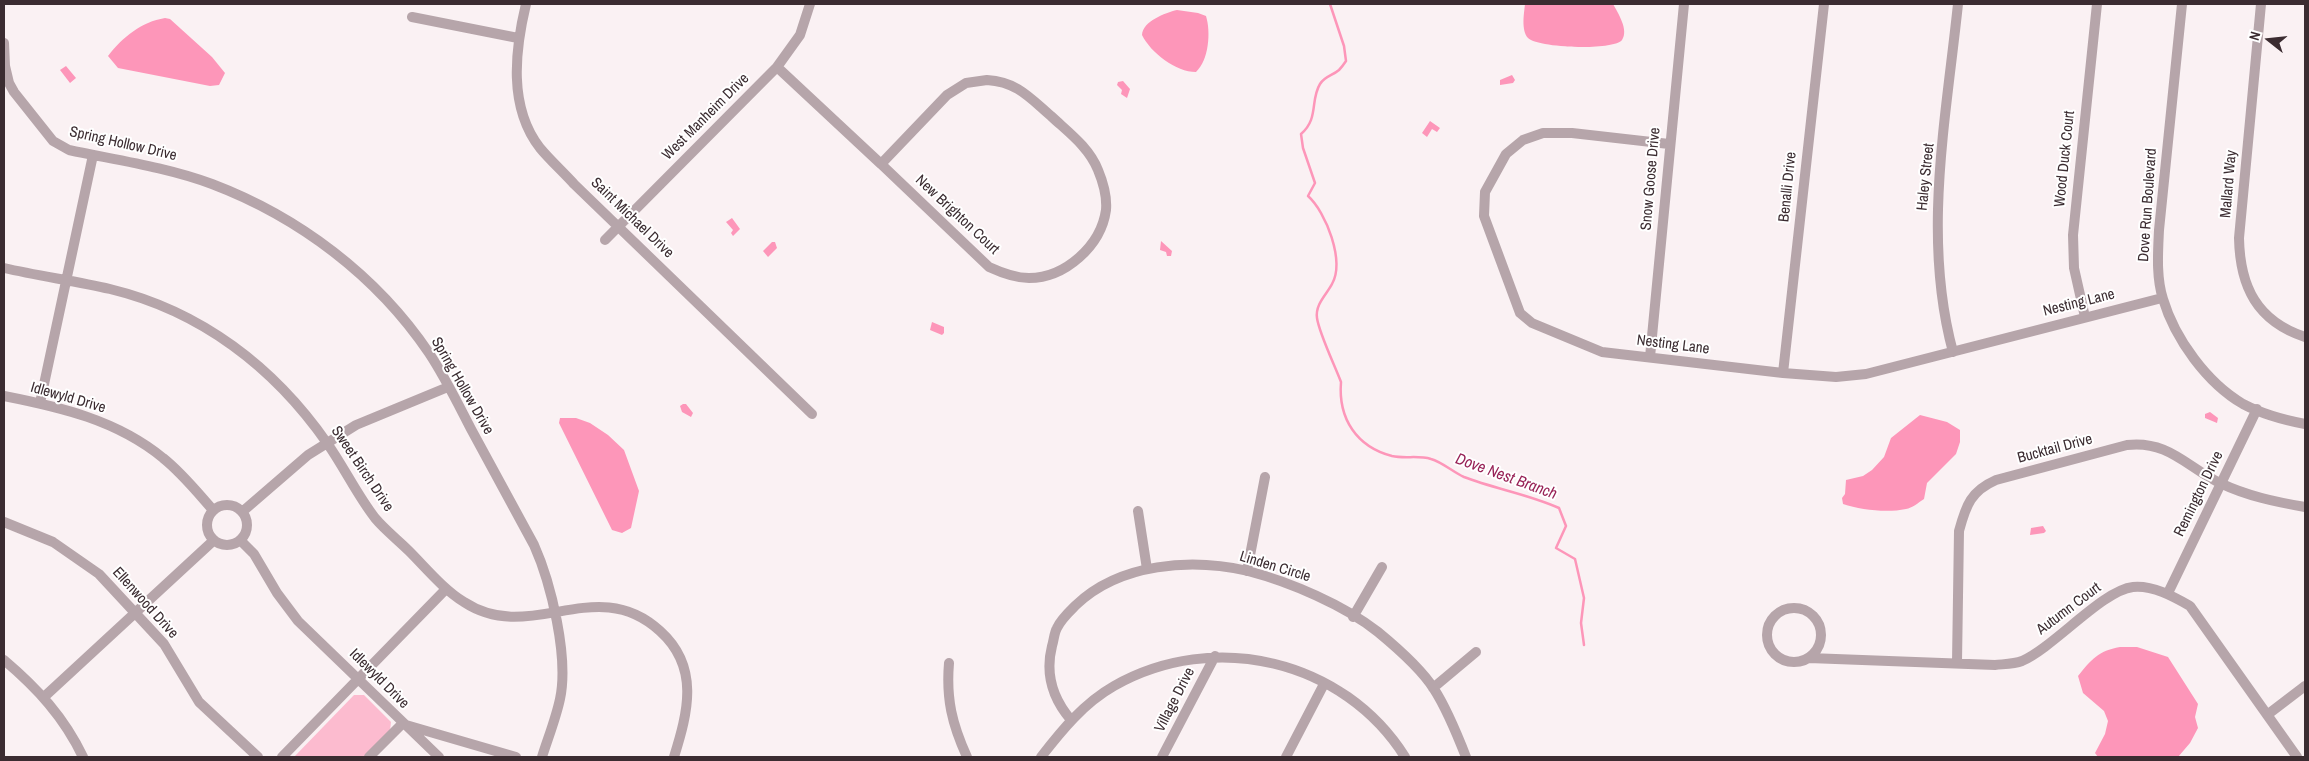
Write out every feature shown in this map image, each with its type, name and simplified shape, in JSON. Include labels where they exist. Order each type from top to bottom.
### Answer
[{"type":"street","name":"Saint Michael Drive","points":[[526,4],[518,38],[516,79],[528,126],[539,147],[812,414]]},
{"type":"street","name":"West Manheim Drive","points":[[605,240],[777,67],[800,35],[810,4]]},
{"type":"street","name":"Snow Goose Drive","points":[[1650,357],[1669,144],[1684,4]]},
{"type":"street","name":"Benalli Drive","points":[[1783,374],[1824,4]]},
{"type":"street","name":"Haley Street","points":[[1953,352],[1945,322],[1938,272],[1936,220],[1958,4]]},
{"type":"street","name":"Wood Duck Court","points":[[2085,318],[2074,268],[2073,235],[2097,4]]},
{"type":"street","name":"Dove Run Boulevard","points":[[2182,4],[2159,230],[2158,263],[2162,298],[2186,349],[2203,369],[2243,403],[2282,420],[2305,424]]},
{"type":"street","name":"Mallard Way","points":[[2261,4],[2239,238],[2239,260],[2255,304],[2275,324],[2305,337]]},
{"type":"street","points":[[412,17],[518,38]]},
{"type":"street","name":"Spring Hollow Drive","points":[[4,43],[8,82],[52,141],[69,150],[180,174],[212,184],[254,203],[307,232],[343,259],[397,313],[428,353],[537,553],[554,612],[563,670],[560,698],[542,757]]},
{"type":"street","name":"New Brighton Court","points":[[777,67],[989,268],[1010,276],[1030,278],[1048,274],[1077,260],[1092,244],[1100,229],[1106,210],[1104,190],[1098,169],[1086,149],[1022,90],[1004,81],[987,80],[966,83],[947,95],[881,164]]},
{"type":"street","name":"Nesting Lane","points":[[1669,144],[1572,133],[1543,133],[1522,140],[1506,154],[1484,192],[1484,216],[1520,313],[1532,323],[1602,352],[1783,374],[1836,377],[1866,374],[2162,298]]},
{"type":"street","points":[[40,403],[93,155]]},
{"type":"street","name":"Sweet Birch Drive","points":[[4,268],[110,289],[157,304],[207,328],[235,346],[282,386],[297,402],[327,443],[376,519],[446,588],[471,607],[488,614],[510,618],[530,618],[554,612],[605,606],[625,610],[644,619],[661,632],[676,652],[686,675],[689,696],[686,720],[674,757]]},
{"type":"street","points":[[242,512],[288,472],[327,443],[356,425],[448,387]]},
{"type":"street","name":"Idlewyld Drive","points":[[4,396],[40,403],[97,419],[142,442],[163,458],[213,510]]},
{"type":"street","name":"Remington Drive","points":[[2168,593],[2257,409]]},
{"type":"street","name":"Bucktail Drive","points":[[1957,662],[1959,531],[1964,514],[1980,487],[1996,480],[2127,445],[2142,443],[2172,452],[2221,483],[2252,496],[2305,507]]},
{"type":"street","points":[[1247,571],[1265,477]]},
{"type":"street","points":[[228,505],[242,512],[248,524],[246,533],[240,541],[232,546],[222,545],[213,541],[208,532],[207,523],[213,510],[228,505]]},
{"type":"street","points":[[1138,511],[1147,569]]},
{"type":"street","name":"Ellenwood Drive","points":[[4,522],[53,542],[99,574],[164,644],[199,702],[258,757]]},
{"type":"street","points":[[44,697],[213,541]]},
{"type":"street","name":"Idlewyld Drive","points":[[240,541],[254,554],[277,593],[298,621],[358,678],[402,724],[440,757]]},
{"type":"street","name":"Linden Circle","points":[[1071,720],[1053,693],[1050,653],[1057,628],[1092,590],[1120,575],[1147,569],[1172,566],[1216,566],[1247,571],[1302,590],[1376,631],[1391,643],[1434,688],[1458,736],[1466,757]]},
{"type":"street","points":[[1353,617],[1382,567]]},
{"type":"street","name":"Autumn Court","points":[[1809,658],[1816,651],[1821,638],[1820,628],[1814,616],[1800,608],[1786,608],[1776,614],[1769,622],[1767,639],[1772,652],[1780,658],[1792,662],[1809,658],[1957,662],[1996,665],[2021,662],[2046,646],[2110,597],[2133,587],[2168,593],[2190,606],[2297,757]]},
{"type":"street","points":[[282,757],[446,588]]},
{"type":"street","points":[[1434,688],[1476,652]]},
{"type":"street","points":[[1041,757],[1071,720],[1113,687],[1145,670],[1172,662],[1215,656],[1262,661],[1292,669],[1339,690],[1391,735],[1405,757]]},
{"type":"street","name":"Village Drive","points":[[1162,757],[1215,656]]},
{"type":"street","points":[[4,660],[44,697],[66,724],[83,757]]},
{"type":"street","points":[[949,662],[947,690],[953,721],[968,757]]},
{"type":"street","points":[[1286,757],[1324,684]]},
{"type":"street","points":[[2267,714],[2305,686]]},
{"type":"street","points":[[369,757],[402,724]]},
{"type":"street","name":"Idlewyld Drive","points":[[402,724],[516,757]]},
{"type":"shaded area","points":[[1525,4],[1613,4],[1624,27],[1624,36],[1622,40],[1616,43],[1591,47],[1560,46],[1535,41],[1528,38],[1524,31]]},
{"type":"shaded area","points":[[1177,10],[1206,16],[1208,23],[1208,46],[1204,60],[1196,72],[1180,69],[1172,65],[1151,48],[1142,35],[1143,30],[1150,22]]},
{"type":"shaded area","points":[[165,18],[170,19],[212,57],[225,73],[219,85],[210,86],[118,68],[108,56],[133,31],[148,23]]},
{"type":"shaded area","points":[[66,66],[76,78],[70,83],[60,70]]},
{"type":"shaded area","points":[[1512,75],[1515,80],[1513,83],[1500,85],[1500,80]]},
{"type":"shaded area","points":[[1123,81],[1130,89],[1127,98],[1121,94],[1122,90],[1117,85],[1118,82]]},
{"type":"shaded area","points":[[1430,121],[1440,128],[1437,132],[1432,129],[1427,137],[1422,133]]},
{"type":"shaded area","points":[[732,218],[740,229],[733,236],[731,233],[733,230],[726,222]]},
{"type":"shaded area","points":[[1161,241],[1172,251],[1171,256],[1167,256],[1166,252],[1160,250]]},
{"type":"shaded area","points":[[772,242],[775,242],[777,248],[768,257],[763,251]]},
{"type":"shaded area","points":[[932,322],[944,327],[942,335],[930,330]]},
{"type":"shaded area","points":[[686,404],[693,413],[691,417],[682,412],[680,406]]},
{"type":"shaded area","points":[[2210,412],[2218,418],[2217,423],[2205,418],[2205,414]]},
{"type":"shaded area","points":[[1920,415],[1947,422],[1960,430],[1960,442],[1956,454],[1927,483],[1924,499],[1908,508],[1891,511],[1858,508],[1843,504],[1842,498],[1845,494],[1846,480],[1863,476],[1872,470],[1884,457],[1891,438]]},
{"type":"shaded area","points":[[560,418],[576,418],[590,423],[608,435],[624,450],[639,491],[631,528],[622,533],[612,530],[559,423]]},
{"type":"shaded area","points":[[2043,526],[2046,531],[2044,533],[2030,535],[2031,528]]},
{"type":"shaded area","points":[[2120,647],[2137,647],[2168,657],[2198,704],[2195,717],[2198,728],[2190,743],[2178,757],[2098,757],[2095,753],[2105,734],[2108,721],[2104,711],[2083,693],[2078,676],[2101,653]]},
{"type":"shaded area","points":[[354,695],[364,695],[391,722],[390,731],[365,757],[294,757]]},
{"type":"waterway","name":"Dove Nest Branch","points":[[1330,4],[1344,46],[1346,61],[1339,70],[1324,79],[1320,84],[1315,96],[1310,122],[1301,134],[1303,148],[1315,183],[1308,196],[1321,213],[1332,237],[1335,250],[1335,274],[1332,284],[1318,308],[1317,318],[1324,341],[1341,382],[1343,408],[1347,419],[1352,430],[1369,446],[1380,452],[1397,457],[1431,459],[1464,477],[1559,508],[1566,526],[1556,548],[1575,559],[1584,598],[1581,623],[1584,645]]}]
